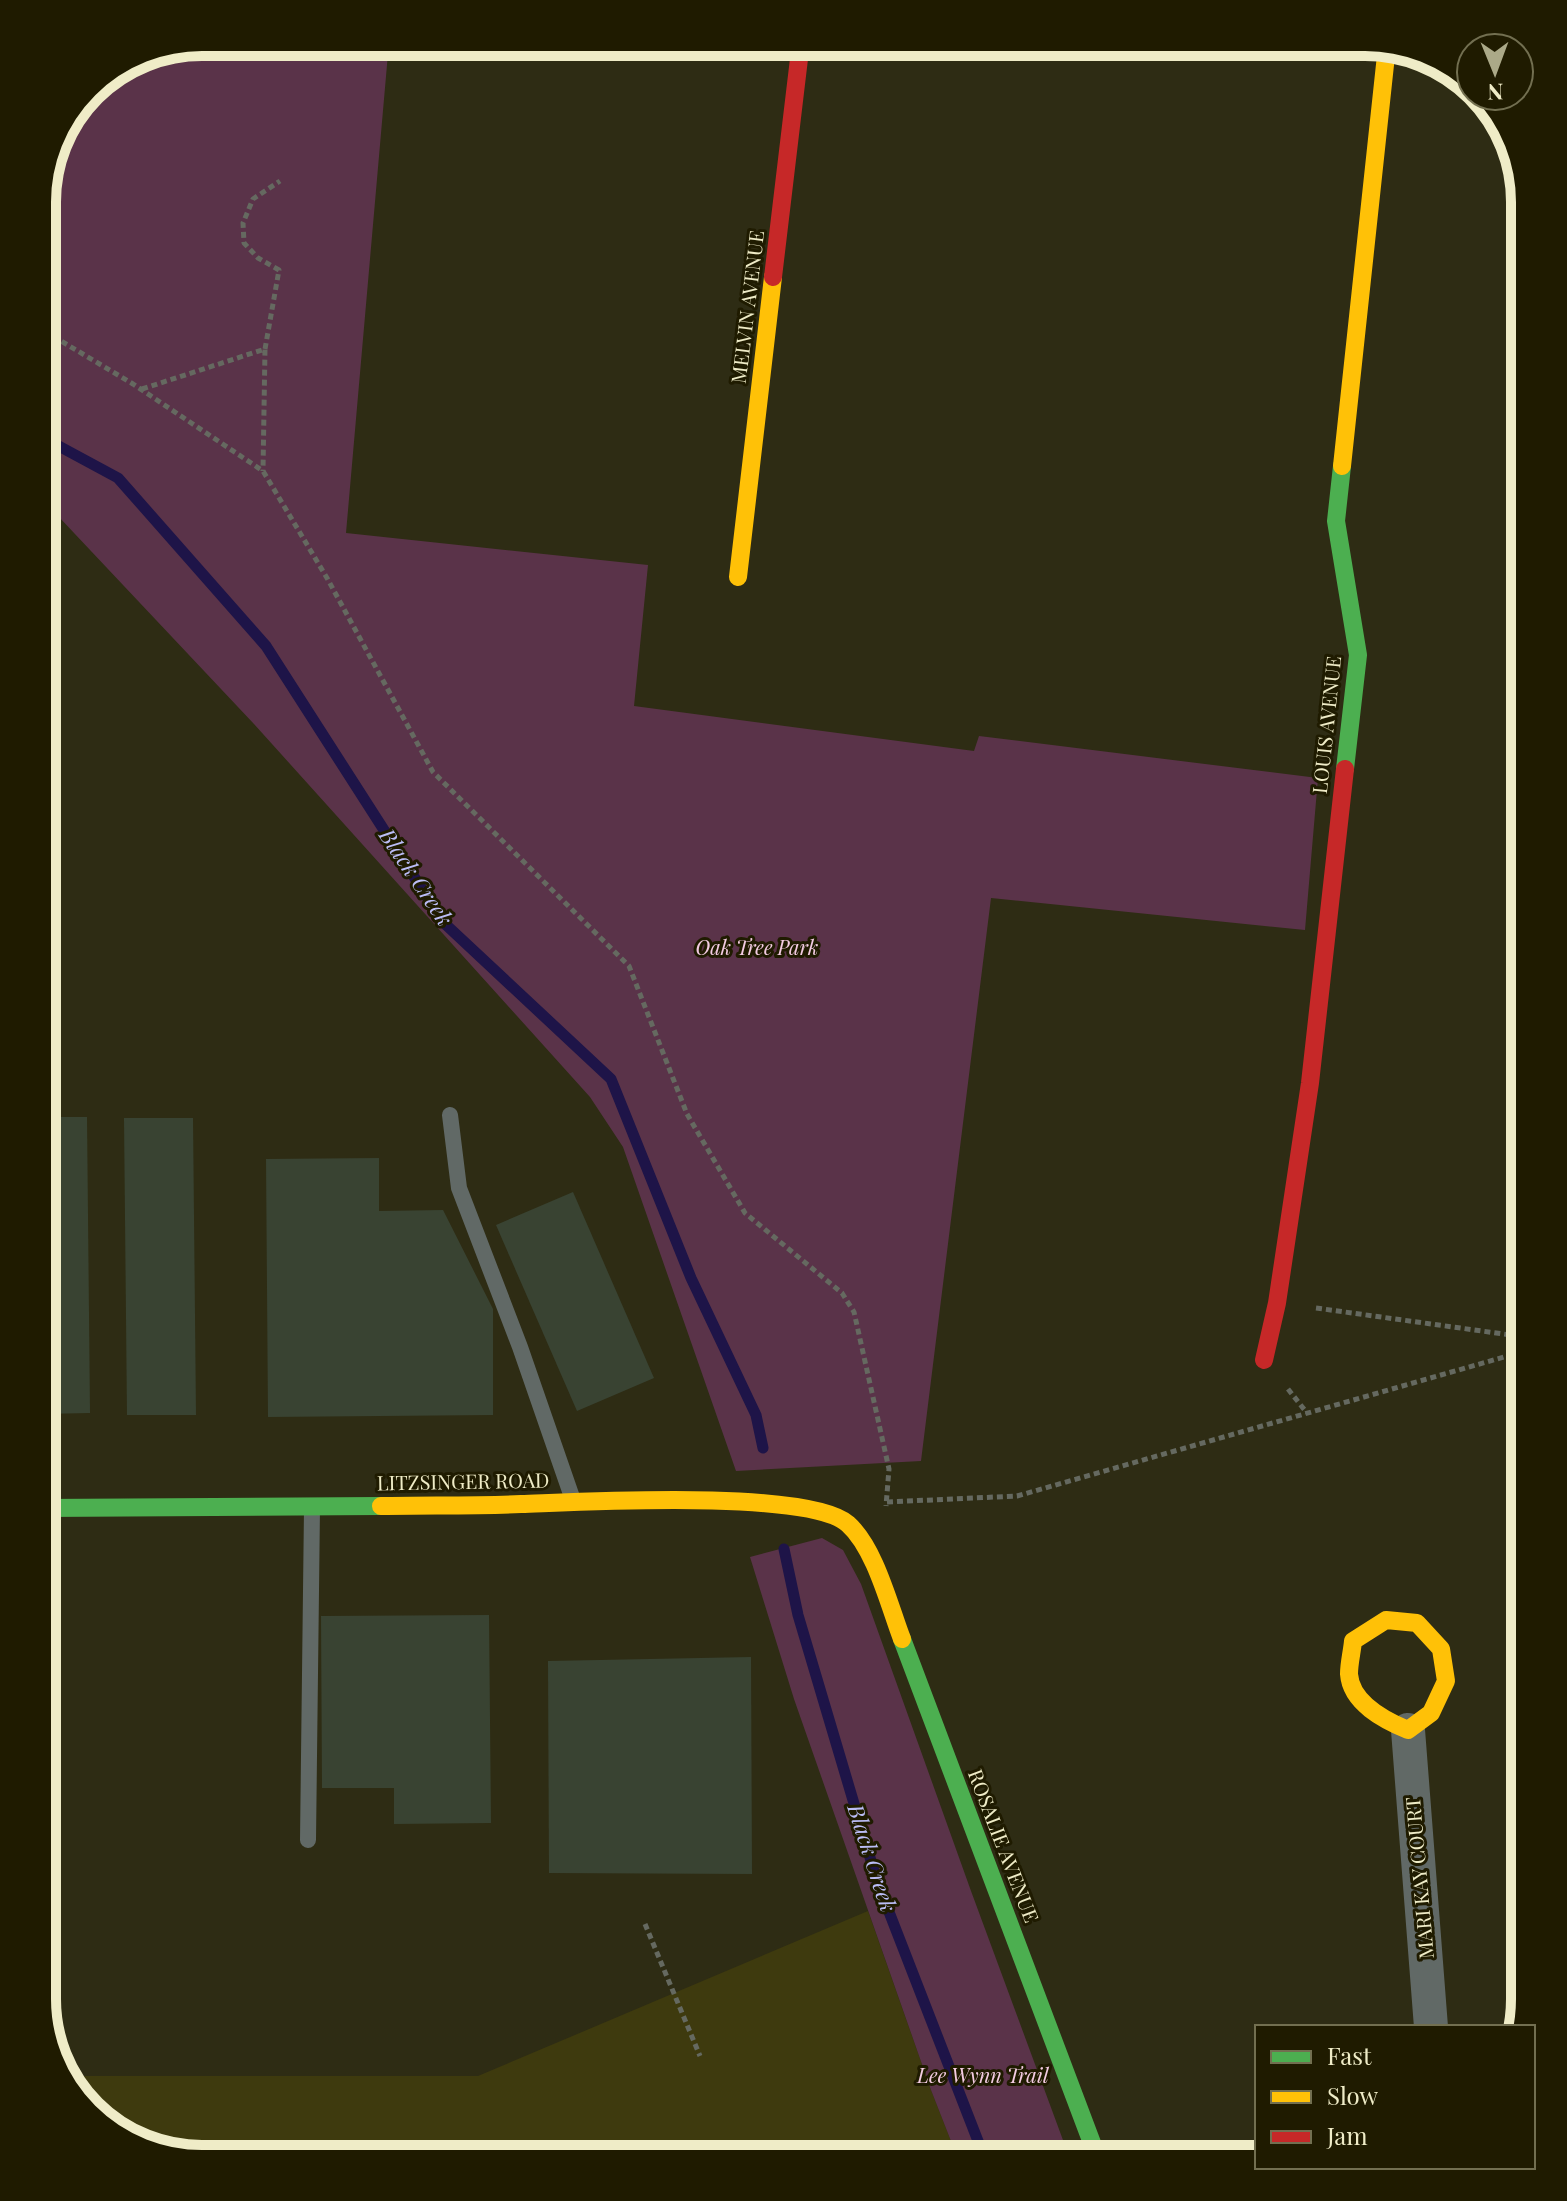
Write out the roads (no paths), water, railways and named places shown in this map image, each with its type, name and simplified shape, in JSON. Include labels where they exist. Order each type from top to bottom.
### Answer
[{"type":"street","name":"MELVIN AVENUE","points":[[738,577],[799,56]]},
{"type":"street","name":"LOUIS AVENUE","points":[[1264,1360],[1277,1303],[1310,1083],[1358,655],[1336,521],[1386,58]]},
{"type":"street","name":"LITZSINGER ROAD","points":[[56,1508],[737,1501],[824,1511],[847,1523],[868,1549]]},
{"type":"street","name":"ROSALIE AVENUE","points":[[868,1549],[1093,2145]]},
{"type":"street","points":[[1386,1620],[1417,1623],[1441,1649],[1446,1681],[1431,1713],[1408,1730],[1390,1723],[1362,1703],[1350,1679],[1353,1641],[1386,1620]]},
{"type":"street","name":"MARI KAY COURT","points":[[1408,1730],[1431,2025]]},
{"type":"lane","points":[[450,1115],[459,1188],[520,1347],[574,1501]]},
{"type":"lane","points":[[308,1840],[312,1507]]},
{"type":"waterway","name":"Black Creek","points":[[56,445],[118,478],[266,646],[443,922],[611,1079],[691,1278],[756,1415],[763,1448]]},
{"type":"waterway","name":"Black Creek","points":[[784,1549],[798,1615],[877,1881],[980,2145]]},
{"type":"park label","name":"Oak Tree Park","points":[[757,948]]},
{"type":"park label","name":"Lee Wynn Trail","points":[[983,2076]]}]
